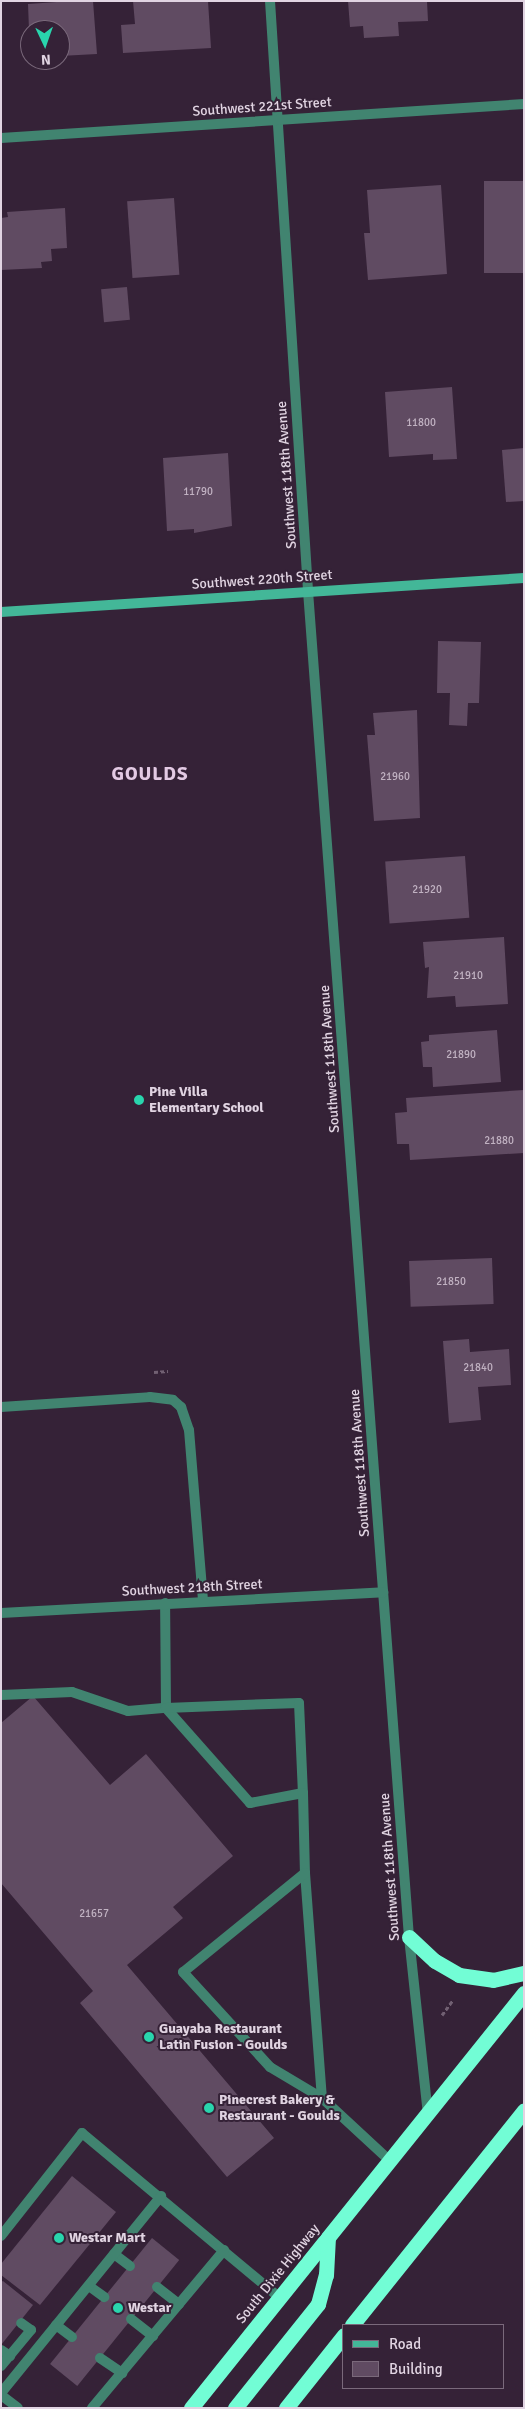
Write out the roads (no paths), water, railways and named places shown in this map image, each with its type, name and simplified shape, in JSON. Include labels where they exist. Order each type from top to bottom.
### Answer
[{"type":"highway","points":[[409,1936],[435,1961],[459,1974],[493,1980],[524,1973]]},
{"type":"highway","points":[[428,2114],[524,1993]]},
{"type":"highway","points":[[353,2324],[524,2110]]},
{"type":"highway","name":"South Dixie Highway","points":[[191,2408],[428,2114]]},
{"type":"highway","points":[[235,2408],[318,2304],[326,2275],[328,2238]]},
{"type":"highway","points":[[286,2408],[342,2338]]},
{"type":"street","name":"Southwest 118th Avenue","points":[[270,1],[308,591],[409,1936],[428,2114]]},
{"type":"street","name":"Southwest 221st Street","points":[[1,138],[524,104]]},
{"type":"street","name":"Southwest 220th Street","points":[[1,612],[524,578]]},
{"type":"street","points":[[1,1407],[150,1396],[172,1400],[181,1407],[189,1430],[203,1601]]},
{"type":"street","name":"Southwest 218th Street","points":[[1,1613],[384,1592]]},
{"type":"street","points":[[165,1603],[166,1708],[250,1803],[303,1793]]},
{"type":"street","points":[[1,1695],[72,1692],[128,1711],[299,1703],[305,1873],[322,2098]]},
{"type":"street","points":[[305,1873],[182,1972],[270,2067],[322,2098],[390,2161]]},
{"type":"street","points":[[1,2236],[82,2133],[161,2196],[279,2297]]},
{"type":"street","points":[[18,2408],[1,2394],[161,2196]]},
{"type":"street","points":[[92,2408],[224,2250]]},
{"type":"street","points":[[114,2254],[130,2266]]},
{"type":"street","points":[[88,2286],[104,2298]]},
{"type":"street","points":[[157,2287],[179,2304]]},
{"type":"street","points":[[131,2319],[153,2336]]},
{"type":"street","points":[[1,2366],[5,2353],[31,2330],[21,2323]]},
{"type":"street","points":[[56,2325],[72,2337]]},
{"type":"street","points":[[100,2358],[122,2373]]},
{"type":"place","name":"Pine Villa Elementary School","points":[[139,1100]]},
{"type":"place","name":"Guayaba Restaurant Latin Fusion - Goulds","points":[[149,2037]]},
{"type":"place","name":"Pinecrest Bakery & Restaurant - Goulds","points":[[209,2108]]},
{"type":"place","name":"Westar Mart","points":[[59,2238]]},
{"type":"place","name":"Westar","points":[[118,2308]]},
{"type":"district","name":"GOULDS","points":[[150,775]]}]
